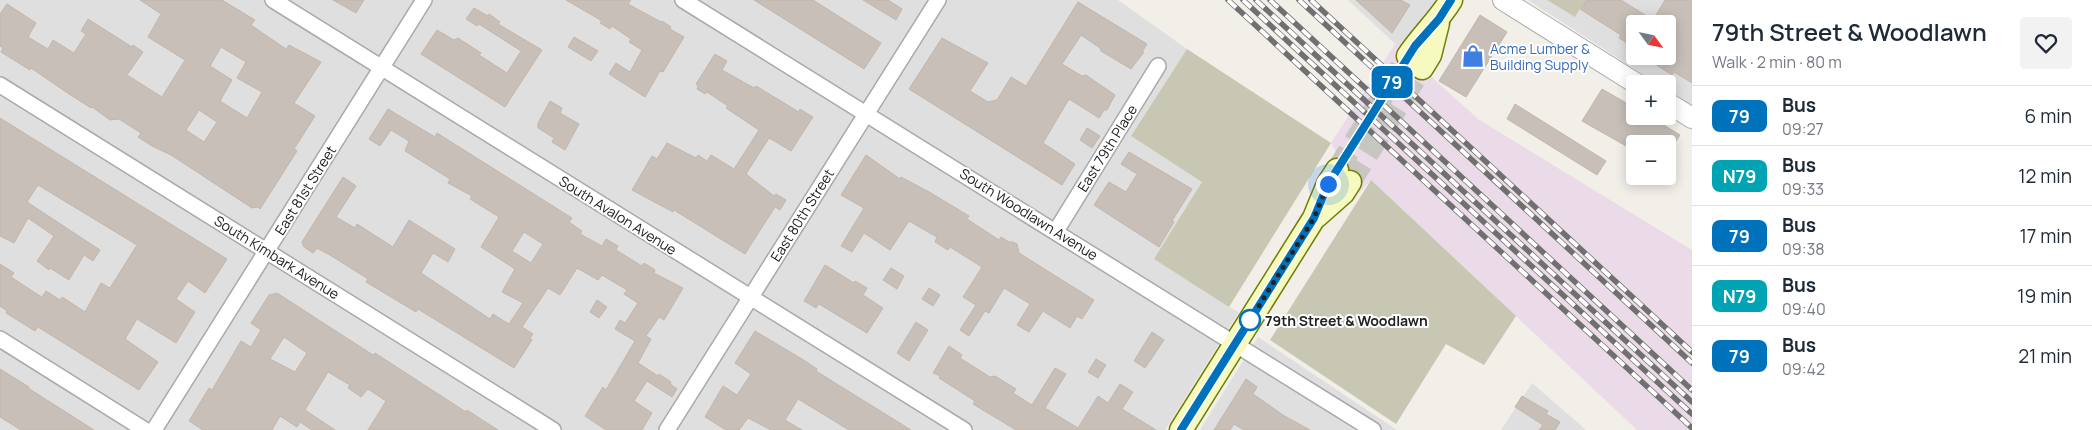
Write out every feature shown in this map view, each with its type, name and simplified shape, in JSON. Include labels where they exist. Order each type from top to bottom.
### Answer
[{"type":"main road","points":[[1415,62],[1430,54],[1439,19],[1451,0]]},
{"type":"main road","points":[[1181,430],[1314,218],[1343,193],[1344,176]]},
{"type":"street","name":"South Avalon Avenue","points":[[273,0],[964,430]]},
{"type":"street","name":"East 81st Street","points":[[154,430],[424,0]]},
{"type":"street","name":"South Woodlawn Avenue","points":[[683,0],[1056,230],[1373,430]]},
{"type":"street","name":"East 80th Street","points":[[667,430],[938,0]]},
{"type":"street","points":[[1503,0],[1626,78]]},
{"type":"street","name":"East 79th Place","points":[[1056,230],[1158,66]]},
{"type":"street","name":"South Kimbark Avenue","points":[[0,86],[553,430]]},
{"type":"street","points":[[1676,108],[1692,118]]},
{"type":"street","points":[[0,340],[145,430]]},
{"type":"shaded area","points":[[0,0],[1118,0],[1187,49],[1131,136],[1203,182],[1229,307],[1239,312],[1165,430],[0,430]]},
{"type":"shaded area","points":[[1348,0],[1437,0],[1404,52]]},
{"type":"shaded area","points":[[1528,0],[1692,0],[1692,105],[1676,95],[1676,75],[1644,75],[1629,65],[1676,65],[1676,15],[1626,15],[1626,63]]},
{"type":"shaded area","points":[[1547,0],[1585,0],[1575,17]]},
{"type":"shaded area","points":[[1395,44],[1478,119],[1692,250],[1692,430],[1637,430],[1371,180],[1359,193],[1331,143]]},
{"type":"shaded area","points":[[1187,49],[1331,143],[1229,307],[1154,259],[1202,182],[1131,136]]},
{"type":"shaded area","points":[[1371,180],[1516,316],[1484,365],[1446,344],[1396,424],[1270,340]]},
{"type":"shaded area","points":[[1258,337],[1397,430],[1200,430]]},
{"type":"shaded area","points":[[1532,383],[1586,430],[1501,430]]},
{"type":"building","points":[[140,0],[222,0],[255,20],[251,25],[286,49],[289,45],[321,62],[294,103],[315,116],[294,149],[297,151],[260,209],[258,207],[252,208],[171,155],[152,146],[138,137],[141,133],[119,119],[110,120],[31,68],[30,70],[1,52],[3,48],[0,46],[0,14],[7,4],[36,23],[28,37],[48,49],[53,40],[74,53],[86,34],[81,31],[88,19],[143,52],[127,75],[162,97],[185,60],[148,37],[161,14]],"holes":[[[221,47],[246,62],[237,78],[262,92],[247,118],[220,101],[232,80],[210,66]],[[199,110],[217,122],[204,142],[186,130]]]},
{"type":"building","points":[[333,0],[364,0],[356,13]]},
{"type":"building","points":[[566,0],[631,0],[628,4],[662,21],[671,27],[670,29],[684,37],[663,72],[660,71],[645,97],[609,74],[616,63],[630,72],[642,50],[629,42],[631,39],[612,26],[610,29],[600,23],[602,21]]},
{"type":"building","points":[[754,0],[813,0],[881,43],[864,69]]},
{"type":"building","points":[[863,0],[888,0],[902,9],[896,20]]},
{"type":"building","points":[[1356,0],[1401,0],[1410,5],[1392,33]]},
{"type":"building","points":[[1586,0],[1621,0],[1645,15],[1626,15],[1626,42],[1619,38],[1621,35],[1580,9]]},
{"type":"building","points":[[1665,0],[1692,0],[1692,83],[1674,72],[1672,75],[1656,65],[1676,65],[1676,15],[1656,15]]},
{"type":"building","points":[[1078,2],[1147,44],[1142,52],[1144,52],[1131,69],[1101,51],[1100,48],[1081,35],[1062,64],[1082,76],[1086,75],[1115,95],[1107,110],[1104,110],[1099,118],[1069,99],[1043,143],[1075,164],[1062,185],[909,89],[942,38],[988,63],[970,91],[988,102],[997,100],[1011,77],[1026,86]]},
{"type":"building","points":[[474,8],[488,16],[489,14],[500,22],[498,24],[542,50],[505,107],[421,54],[437,30],[454,40],[458,38],[481,53],[479,55],[507,73],[521,51],[479,24],[477,26],[466,19]]},
{"type":"building","name":"Acme Lumber & Building Supply","points":[[1480,15],[1507,32],[1466,97],[1439,81]]},
{"type":"building","points":[[574,37],[598,51],[591,61],[568,47]]},
{"type":"building","points":[[715,54],[727,61],[722,70],[754,88],[756,86],[799,112],[800,109],[813,117],[791,151],[769,138],[746,174],[774,196],[776,194],[786,200],[780,210],[775,207],[745,254],[674,210],[673,212],[632,190],[652,156],[657,159],[667,143],[696,158],[698,155],[707,161],[711,155],[734,169],[759,130],[726,108],[728,106],[707,92],[705,94],[697,89],[698,86],[696,84]]},
{"type":"building","points":[[1602,89],[1626,103],[1626,125],[1664,125],[1680,135],[1676,141],[1676,135],[1626,135],[1626,146],[1582,121]]},
{"type":"building","points":[[550,101],[562,108],[560,113],[579,124],[565,150],[552,142],[554,138],[538,128],[538,123]]},
{"type":"building","points":[[1515,104],[1606,161],[1597,175],[1507,119]]},
{"type":"building","points":[[388,109],[435,137],[437,133],[572,218],[569,222],[582,231],[580,234],[602,246],[606,239],[618,246],[616,250],[642,266],[644,263],[655,270],[654,273],[683,288],[664,320],[659,317],[646,336],[651,339],[638,363],[671,382],[670,384],[677,389],[672,397],[647,381],[634,401],[652,413],[642,430],[606,430],[585,416],[603,387],[606,390],[635,341],[615,329],[620,320],[625,323],[638,303],[624,294],[627,290],[602,275],[598,280],[577,268],[560,295],[548,288],[522,327],[533,334],[530,338],[532,340],[514,368],[418,309],[416,312],[366,282],[368,279],[335,258],[317,248],[313,253],[304,247],[302,242],[343,177],[356,186],[336,217],[355,228],[357,224],[393,247],[409,220],[455,249],[448,262],[433,253],[421,273],[490,319],[493,314],[509,324],[523,303],[502,292],[515,269],[481,247],[499,217],[470,199],[472,196],[448,183],[450,179],[405,151],[409,141],[391,130],[380,146],[369,139]],"holes":[[[524,232],[543,244],[531,263],[512,251]]]},
{"type":"building","points":[[0,118],[227,259],[205,293],[188,281],[176,299],[195,312],[176,343],[137,319],[125,339],[158,362],[139,390],[38,327],[35,331],[6,313],[7,311],[0,306],[0,264],[14,273],[11,277],[40,296],[42,297],[46,291],[60,300],[62,297],[85,312],[101,283],[110,288],[137,245],[38,185],[27,202],[100,250],[93,261],[84,255],[69,280],[50,268],[49,270],[37,261],[54,236],[28,218],[14,243],[0,236]]},
{"type":"building","points":[[1087,128],[1100,136],[1092,148],[1080,140]]},
{"type":"building","points":[[1129,152],[1192,189],[1172,221],[1174,222],[1159,247],[1094,205],[1109,182],[1126,192],[1137,174],[1121,164]]},
{"type":"building","points":[[866,155],[900,179],[901,177],[931,193],[969,216],[967,219],[999,240],[1001,237],[1017,244],[1019,253],[1094,300],[1082,319],[1077,316],[1070,328],[1043,311],[1029,332],[1017,325],[1030,304],[1004,288],[989,313],[985,311],[969,336],[960,330],[976,305],[963,297],[982,267],[950,247],[948,250],[935,242],[937,237],[909,221],[890,250],[864,233],[852,252],[841,246],[864,208],[841,195]]},
{"type":"building","points":[[825,265],[854,283],[855,281],[867,288],[863,295],[883,308],[867,333],[819,304],[816,308],[804,301]]},
{"type":"building","points":[[891,268],[904,276],[897,289],[883,280]]},
{"type":"building","points":[[929,288],[940,295],[933,306],[922,299]]},
{"type":"building","points":[[277,293],[373,355],[375,353],[466,412],[467,410],[498,430],[368,430],[386,401],[368,389],[361,397],[348,388],[350,385],[328,372],[305,410],[335,430],[312,430],[300,422],[297,427],[280,416],[272,430],[203,430],[189,421],[209,388],[212,390],[241,341],[251,347],[261,330],[251,323],[269,295]],"holes":[[[284,337],[307,353],[295,372],[270,359]]]},
{"type":"building","points":[[597,300],[607,307],[599,318],[590,312]]},
{"type":"building","points":[[916,322],[928,330],[909,361],[897,353]]},
{"type":"building","points":[[755,331],[802,359],[817,369],[816,371],[911,430],[849,430],[798,399],[785,420],[802,430],[771,430],[748,418],[739,430],[726,430],[705,417],[723,386],[737,395],[751,374],[735,363]]},
{"type":"building","points":[[1152,332],[1164,340],[1145,368],[1134,361]]},
{"type":"building","points":[[949,346],[962,355],[960,358],[990,377],[995,376],[1016,389],[1013,393],[1032,405],[1055,368],[1066,374],[1045,408],[1078,428],[1098,396],[1108,403],[1120,384],[1133,392],[1122,409],[1156,430],[1016,430],[973,404],[975,401],[933,373]]},
{"type":"building","points":[[1096,359],[1106,365],[1098,378],[1088,372]]},
{"type":"building","points":[[0,369],[94,430],[21,430],[0,417]]},
{"type":"building","points":[[1246,379],[1257,387],[1253,394],[1283,415],[1310,430],[1244,430],[1234,424],[1230,430],[1214,430]]},
{"type":"building","points":[[1522,396],[1548,411],[1546,414],[1560,422],[1555,430],[1539,430],[1543,425],[1515,407]]},
{"type":"tunnel","points":[[1337,170],[1408,56]]},
{"type":"tunnel","points":[[1350,182],[1422,68]]},
{"type":"railway","points":[[1228,0],[1692,428]]},
{"type":"railway","points":[[1243,0],[1692,414]]},
{"type":"railway","points":[[1256,0],[1692,402]]},
{"type":"railway","points":[[1270,0],[1692,390]]},
{"type":"railway","points":[[1299,0],[1692,363]]},
{"type":"railway","points":[[1311,0],[1692,352]]},
{"type":"bus line","name":"79","points":[[1181,430],[1314,218],[1328,184],[1415,46],[1439,19],[1451,0]]},
{"type":"place","name":"Acme Lumber & Building Supply","points":[[1473,56]]},
{"type":"place","name":"79th Street & Woodlawn","points":[[1250,320]]},
{"type":"route","points":[[1250,320],[1245,328],[1314,218],[1328,184]]}]
